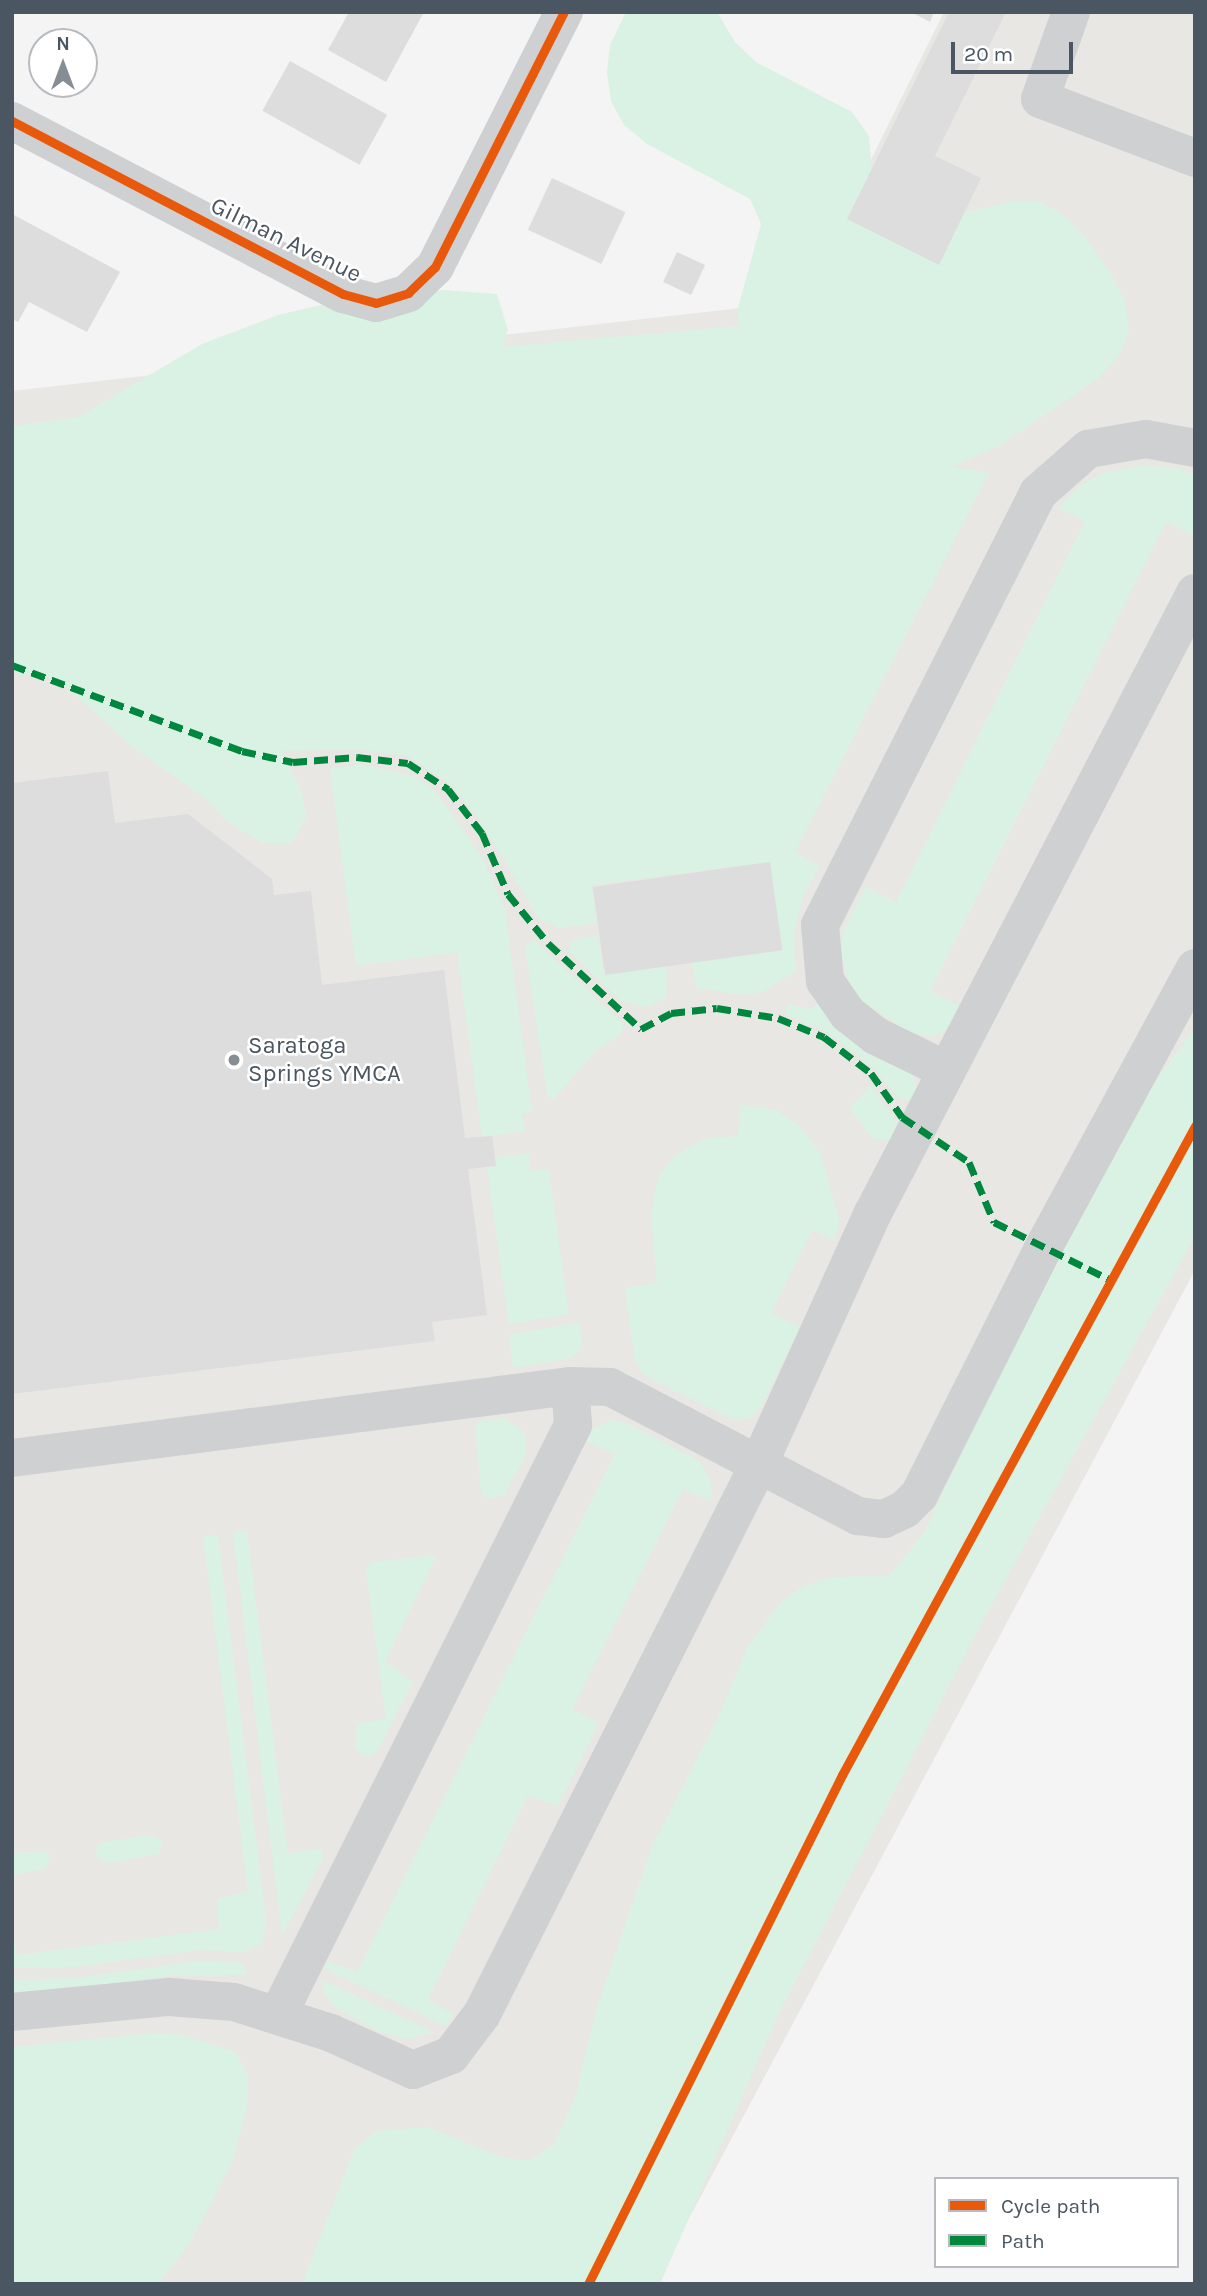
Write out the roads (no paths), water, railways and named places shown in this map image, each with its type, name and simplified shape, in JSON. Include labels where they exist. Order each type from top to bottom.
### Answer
[{"type":"street","name":"Gilman Avenue","points":[[12,121],[343,294],[376,303],[408,293],[435,267],[564,12]]},
{"type":"street","points":[[1070,12],[1040,99],[1195,158]]},
{"type":"street","points":[[946,1070],[876,1035],[848,1014],[825,981],[820,925],[1038,493],[1088,449],[1146,439],[1195,448]]},
{"type":"street","points":[[12,2012],[169,1997],[234,2002],[278,2015],[413,2070],[451,2055],[482,2014],[758,1466],[873,1213],[1195,593]]},
{"type":"street","points":[[12,1458],[570,1386],[610,1387],[858,1516],[884,1519],[905,1509],[919,1495],[1042,1250],[1195,968]]},
{"type":"street","points":[[278,2015],[573,1425],[570,1386]]},
{"type":"place","name":"Saratoga Springs YMCA","points":[[234,1060]]}]
